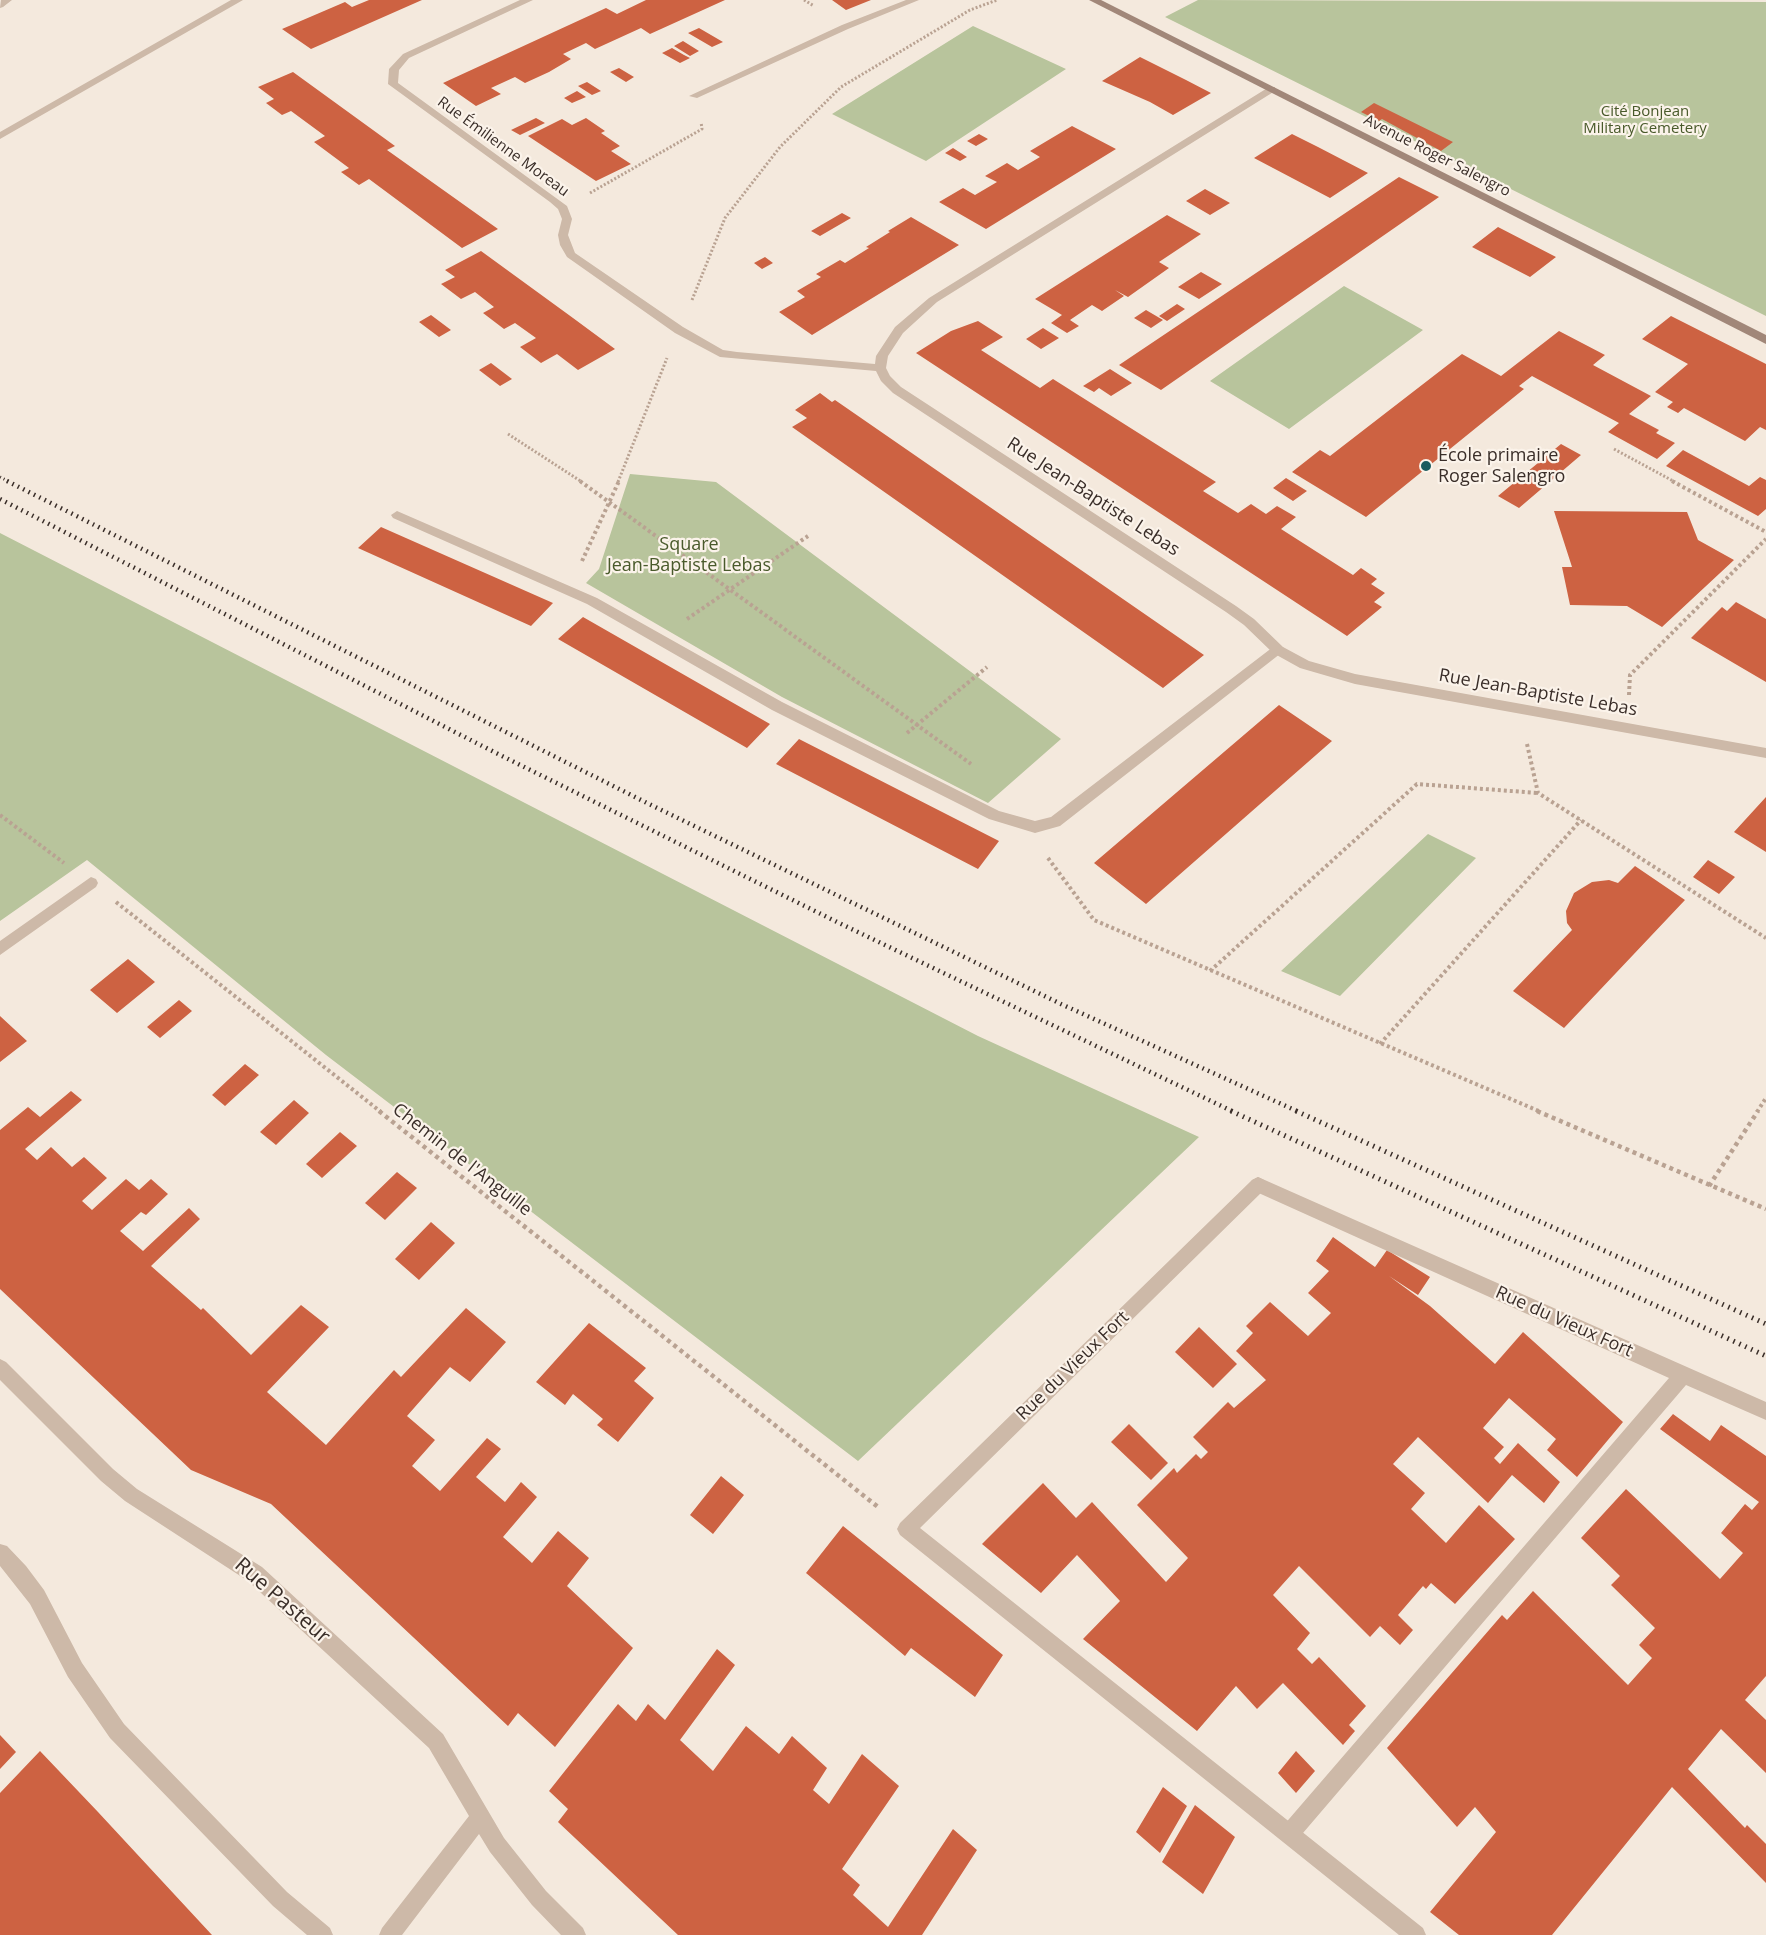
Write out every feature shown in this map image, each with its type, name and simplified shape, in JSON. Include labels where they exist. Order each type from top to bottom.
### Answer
[{"type":"street","points":[[0,5],[7,0]]},
{"type":"street","points":[[0,136],[237,0]]},
{"type":"street","name":"Rue Émilienne Moreau","points":[[528,0],[417,50],[400,62],[392,77],[399,90],[563,208],[567,219],[563,235],[565,245],[571,255],[705,346],[737,356],[880,368]]},
{"type":"street","points":[[694,96],[844,27],[914,0]]},
{"type":"street","name":"Avenue Roger Salengro","points":[[1095,0],[1766,340]]},
{"type":"street","points":[[880,368],[882,356],[899,330],[933,300],[1272,89]]},
{"type":"street","name":"Rue Jean-Baptiste Lebas","points":[[880,368],[885,378],[897,390],[1231,609],[1249,622],[1278,650],[1305,665],[1346,677],[1766,753]]},
{"type":"street","points":[[398,515],[613,612],[777,706],[1008,822],[1035,827],[1055,822],[1278,650]]},
{"type":"street","points":[[0,949],[91,883]]},
{"type":"street","name":"Rue du Vieux Fort","points":[[906,1529],[1258,1185],[1766,1411]]},
{"type":"street","name":"Rue Pasteur","points":[[0,1368],[107,1475],[131,1495],[255,1574],[436,1741],[497,1845],[539,1898],[576,1935]]},
{"type":"street","points":[[1290,1833],[1683,1375]]},
{"type":"street","points":[[906,1529],[1416,1935]]},
{"type":"street","points":[[0,1553],[37,1597],[75,1670],[117,1731],[280,1899],[323,1935]]},
{"type":"street","points":[[389,1935],[481,1816]]},
{"type":"path","points":[[688,308],[725,218],[780,147],[841,87],[970,10],[997,0]]},
{"type":"path","points":[[563,208],[702,129],[694,96]]},
{"type":"path","points":[[568,590],[611,501],[670,350]]},
{"type":"path","points":[[508,434],[611,501],[966,758],[973,766]]},
{"type":"path","points":[[1614,449],[1766,532]]},
{"type":"path","points":[[659,639],[730,587],[808,536]]},
{"type":"path","points":[[1629,728],[1630,675],[1766,539]]},
{"type":"path","points":[[880,757],[987,667]]},
{"type":"path","points":[[1519,708],[1538,792]]},
{"type":"path","points":[[1210,971],[1417,784],[1538,792],[1766,939]]},
{"type":"path","name":"Chemin de l'Anguille","points":[[0,815],[91,883],[906,1529]]},
{"type":"path","points":[[1380,1044],[1581,820]]},
{"type":"path","points":[[1023,825],[1094,920],[1766,1209]]},
{"type":"path","points":[[1709,1186],[1766,1098]]},
{"type":"green space","name":"Cité Bonjean Military Cemetery","points":[[1198,0],[1766,2],[1766,316],[1165,17]]},
{"type":"green space","points":[[973,26],[1066,69],[926,161],[832,114]]},
{"type":"green space","points":[[1344,286],[1423,330],[1289,429],[1210,381]]},
{"type":"green space","name":"Square Jean-Baptiste Lebas","points":[[630,474],[716,482],[1061,739],[988,803],[782,697],[586,583],[599,569]]},
{"type":"green space","points":[[0,533],[978,1036],[1199,1137],[858,1461],[326,1055],[87,860],[0,921]]},
{"type":"green space","points":[[1428,834],[1476,858],[1340,996],[1281,971]]},
{"type":"building","points":[[369,0],[422,0],[311,49],[282,29],[345,2],[352,7]]},
{"type":"building","points":[[646,0],[725,0],[650,34],[641,28],[595,49],[586,43],[563,54],[571,59],[549,72],[525,83],[515,77],[491,88],[501,94],[476,106],[443,83],[606,8],[617,14]]},
{"type":"building","points":[[832,0],[871,0],[846,10]]},
{"type":"building","points":[[699,28],[723,42],[712,47],[688,33]]},
{"type":"building","points":[[683,41],[699,51],[690,56],[674,46]]},
{"type":"building","points":[[672,48],[690,58],[680,63],[662,53]]},
{"type":"building","points":[[1140,57],[1211,93],[1173,115],[1102,81]]},
{"type":"building","points":[[619,68],[634,77],[626,82],[610,72]]},
{"type":"building","points":[[293,72],[395,146],[387,150],[498,229],[462,248],[369,179],[359,185],[341,172],[349,168],[314,142],[325,136],[291,111],[282,115],[266,103],[274,99],[258,87]]},
{"type":"building","points":[[587,82],[601,91],[592,95],[578,86]]},
{"type":"building","points":[[577,91],[586,97],[572,103],[564,98]]},
{"type":"building","points":[[1374,103],[1453,142],[1441,151],[1382,119],[1379,121],[1361,112]]},
{"type":"building","points":[[536,118],[545,123],[520,135],[511,130]]},
{"type":"building","points":[[586,118],[605,131],[601,133],[620,146],[611,151],[631,164],[596,181],[528,136],[562,119],[572,125]]},
{"type":"building","points":[[1072,126],[1116,149],[986,229],[939,202],[963,188],[975,195],[997,182],[985,176],[1007,163],[1018,170],[1040,157],[1030,151]]},
{"type":"building","points":[[979,134],[988,139],[976,146],[967,141]]},
{"type":"building","points":[[1292,134],[1368,173],[1330,198],[1254,158]]},
{"type":"building","points":[[953,148],[967,157],[960,161],[945,153]]},
{"type":"building","points":[[1399,177],[1439,197],[1161,390],[1119,365]]},
{"type":"building","points":[[1205,189],[1230,203],[1210,215],[1186,201]]},
{"type":"building","points":[[842,213],[851,218],[820,236],[811,231]]},
{"type":"building","points":[[1167,215],[1201,234],[1159,262],[1169,268],[1128,297],[1115,290],[1124,296],[1102,311],[1092,305],[1070,320],[1079,326],[1067,333],[1051,323],[1062,315],[1035,299]]},
{"type":"building","points":[[911,217],[959,245],[812,335],[779,312],[805,297],[797,291],[821,277],[816,274],[840,260],[845,263]]},
{"type":"building","points":[[1498,227],[1556,257],[1530,277],[1472,247]]},
{"type":"building","points":[[481,251],[615,349],[578,370],[557,354],[541,363],[520,347],[536,338],[515,323],[504,329],[483,313],[494,307],[475,292],[461,299],[441,284],[455,277],[445,270]]},
{"type":"building","points":[[765,257],[773,263],[762,269],[754,263]]},
{"type":"building","points":[[1201,272],[1222,284],[1199,299],[1178,287]]},
{"type":"building","points":[[1177,304],[1185,309],[1167,321],[1159,316]]},
{"type":"building","points":[[1146,310],[1163,320],[1151,328],[1134,318]]},
{"type":"building","points":[[431,315],[451,330],[439,337],[419,322]]},
{"type":"building","points":[[1671,316],[1766,364],[1766,430],[1760,427],[1745,441],[1684,408],[1678,413],[1667,407],[1673,402],[1655,392],[1688,364],[1642,339]]},
{"type":"building","points":[[978,321],[1003,337],[981,350],[1040,388],[1053,379],[1216,482],[1203,491],[1238,513],[1251,504],[1266,514],[1277,506],[1296,517],[1281,529],[1353,575],[1361,568],[1377,579],[1371,584],[1385,593],[1374,602],[1382,607],[1347,636],[916,353],[951,331]]},
{"type":"building","points":[[1043,328],[1059,338],[1041,349],[1026,339]]},
{"type":"building","points":[[1559,331],[1605,355],[1593,365],[1651,396],[1629,414],[1659,430],[1656,433],[1675,443],[1657,459],[1608,432],[1619,423],[1532,376],[1519,386],[1524,389],[1366,517],[1292,472],[1320,450],[1330,456],[1462,354],[1501,376]]},
{"type":"building","points":[[491,363],[512,379],[500,386],[479,370]]},
{"type":"building","points":[[1110,369],[1132,383],[1111,396],[1099,388],[1094,392],[1083,386]]},
{"type":"building","points":[[820,393],[832,402],[835,400],[1204,655],[1163,688],[792,427],[807,418],[795,410]]},
{"type":"building","points":[[1561,444],[1581,455],[1519,508],[1498,496]]},
{"type":"building","points":[[1683,450],[1749,486],[1760,477],[1766,480],[1766,509],[1758,516],[1666,466]]},
{"type":"building","points":[[1286,478],[1307,491],[1293,501],[1273,488]]},
{"type":"building","points":[[1554,511],[1687,512],[1698,540],[1734,560],[1662,627],[1627,606],[1570,605],[1562,567],[1572,567]]},
{"type":"building","points":[[381,527],[553,603],[531,626],[358,548]]},
{"type":"building","points":[[1736,602],[1766,619],[1766,682],[1691,638],[1722,607],[1727,611]]},
{"type":"building","points":[[583,617],[770,724],[747,748],[558,639]]},
{"type":"building","points":[[1279,705],[1332,741],[1146,904],[1094,863]]},
{"type":"building","points":[[799,739],[999,841],[978,869],[776,764]]},
{"type":"building","points":[[1766,797],[1766,852],[1734,832]]},
{"type":"building","points":[[1708,860],[1735,877],[1719,894],[1693,877]]},
{"type":"building","points":[[1635,866],[1685,900],[1564,1028],[1513,991],[1572,930],[1567,923],[1566,911],[1574,893],[1592,882],[1609,880],[1618,883]]},
{"type":"building","points":[[128,959],[155,982],[117,1013],[90,990]]},
{"type":"building","points":[[179,1000],[192,1011],[160,1038],[147,1027]]},
{"type":"building","points":[[0,1016],[27,1041],[0,1062]]},
{"type":"building","points":[[245,1064],[259,1075],[225,1106],[212,1095]]},
{"type":"building","points":[[71,1091],[82,1100],[25,1149],[37,1160],[51,1147],[72,1167],[84,1157],[107,1178],[82,1201],[92,1210],[126,1179],[139,1190],[151,1179],[168,1194],[146,1215],[141,1212],[120,1231],[143,1251],[189,1208],[200,1219],[151,1266],[201,1310],[203,1308],[251,1355],[301,1305],[329,1327],[267,1392],[326,1445],[394,1370],[401,1377],[466,1308],[506,1342],[470,1382],[450,1367],[407,1416],[435,1440],[412,1466],[440,1491],[487,1438],[501,1449],[476,1477],[505,1502],[521,1482],[537,1497],[503,1537],[532,1563],[558,1531],[589,1558],[567,1586],[633,1648],[555,1747],[518,1713],[508,1726],[271,1504],[191,1470],[0,1289],[0,1130],[28,1107],[40,1117]]},
{"type":"building","points":[[294,1100],[309,1113],[276,1145],[260,1132]]},
{"type":"building","points":[[340,1132],[357,1146],[322,1178],[306,1164]]},
{"type":"building","points":[[397,1172],[417,1188],[385,1220],[365,1203]]},
{"type":"building","points":[[431,1222],[455,1243],[419,1280],[395,1259]]},
{"type":"building","points":[[1333,1237],[1375,1267],[1387,1250],[1430,1277],[1418,1295],[1389,1276],[1430,1306],[1495,1364],[1523,1332],[1623,1422],[1577,1477],[1547,1450],[1556,1439],[1509,1398],[1483,1428],[1504,1447],[1494,1458],[1500,1464],[1518,1443],[1560,1482],[1544,1503],[1512,1475],[1488,1503],[1418,1437],[1393,1464],[1425,1493],[1411,1509],[1446,1543],[1479,1505],[1515,1539],[1455,1604],[1431,1583],[1426,1589],[1423,1586],[1398,1615],[1413,1630],[1400,1645],[1380,1626],[1370,1637],[1299,1566],[1273,1595],[1310,1633],[1297,1649],[1312,1664],[1319,1657],[1366,1706],[1349,1725],[1355,1731],[1343,1745],[1283,1683],[1257,1709],[1236,1686],[1197,1731],[1083,1639],[1120,1601],[1077,1555],[1041,1593],[982,1544],[1043,1483],[1076,1518],[1092,1502],[1166,1582],[1188,1558],[1137,1505],[1174,1468],[1177,1473],[1196,1454],[1201,1459],[1208,1452],[1193,1437],[1228,1402],[1234,1408],[1266,1380],[1236,1351],[1253,1333],[1246,1326],[1270,1302],[1308,1336],[1331,1313],[1308,1293],[1329,1271],[1316,1261]]},
{"type":"building","points":[[589,1323],[646,1368],[634,1381],[654,1398],[618,1442],[597,1425],[603,1419],[573,1394],[565,1405],[536,1382]]},
{"type":"building","points":[[1199,1327],[1237,1364],[1213,1388],[1175,1352]]},
{"type":"building","points":[[1673,1414],[1710,1441],[1721,1425],[1766,1456],[1766,1676],[1745,1700],[1766,1720],[1766,1773],[1721,1729],[1688,1769],[1745,1828],[1747,1825],[1766,1844],[1766,1883],[1672,1787],[1552,1935],[1459,1935],[1430,1912],[1496,1832],[1475,1807],[1457,1827],[1387,1748],[1502,1615],[1507,1620],[1533,1591],[1628,1685],[1652,1658],[1639,1645],[1655,1628],[1611,1585],[1620,1576],[1581,1538],[1626,1489],[1720,1579],[1743,1553],[1721,1533],[1745,1504],[1752,1510],[1759,1502],[1660,1429]]},
{"type":"building","points":[[1129,1424],[1168,1463],[1151,1480],[1111,1442]]},
{"type":"building","points":[[721,1476],[744,1495],[713,1534],[690,1515]]},
{"type":"building","points":[[843,1526],[1003,1655],[975,1697],[911,1648],[905,1656],[806,1573]]},
{"type":"building","points":[[717,1649],[735,1665],[680,1740],[713,1771],[746,1726],[779,1754],[792,1736],[827,1768],[813,1790],[829,1804],[862,1754],[899,1786],[842,1869],[860,1885],[853,1895],[888,1927],[953,1829],[977,1850],[922,1935],[678,1935],[558,1822],[568,1809],[549,1791],[618,1704],[636,1721],[648,1704],[665,1720]]},
{"type":"building","points":[[0,1735],[16,1752],[0,1769]]},
{"type":"building","points":[[40,1751],[212,1935],[0,1935],[0,1793]]},
{"type":"building","points":[[1296,1751],[1315,1771],[1296,1793],[1278,1773]]},
{"type":"building","points":[[1163,1787],[1187,1806],[1160,1853],[1136,1832]]},
{"type":"building","points":[[1195,1805],[1235,1837],[1203,1894],[1162,1862]]},
{"type":"railway","points":[[0,477],[10,482]]},
{"type":"railway","points":[[7,481],[649,804],[1061,1004],[1299,1112]]},
{"type":"railway","points":[[0,499],[496,753],[837,922],[1234,1112]]},
{"type":"railway","points":[[1231,1111],[1766,1356]]},
{"type":"railway","points":[[1296,1111],[1766,1324]]},
{"type":"place","name":"École primaire Roger Salengro","points":[[1426,466]]}]
